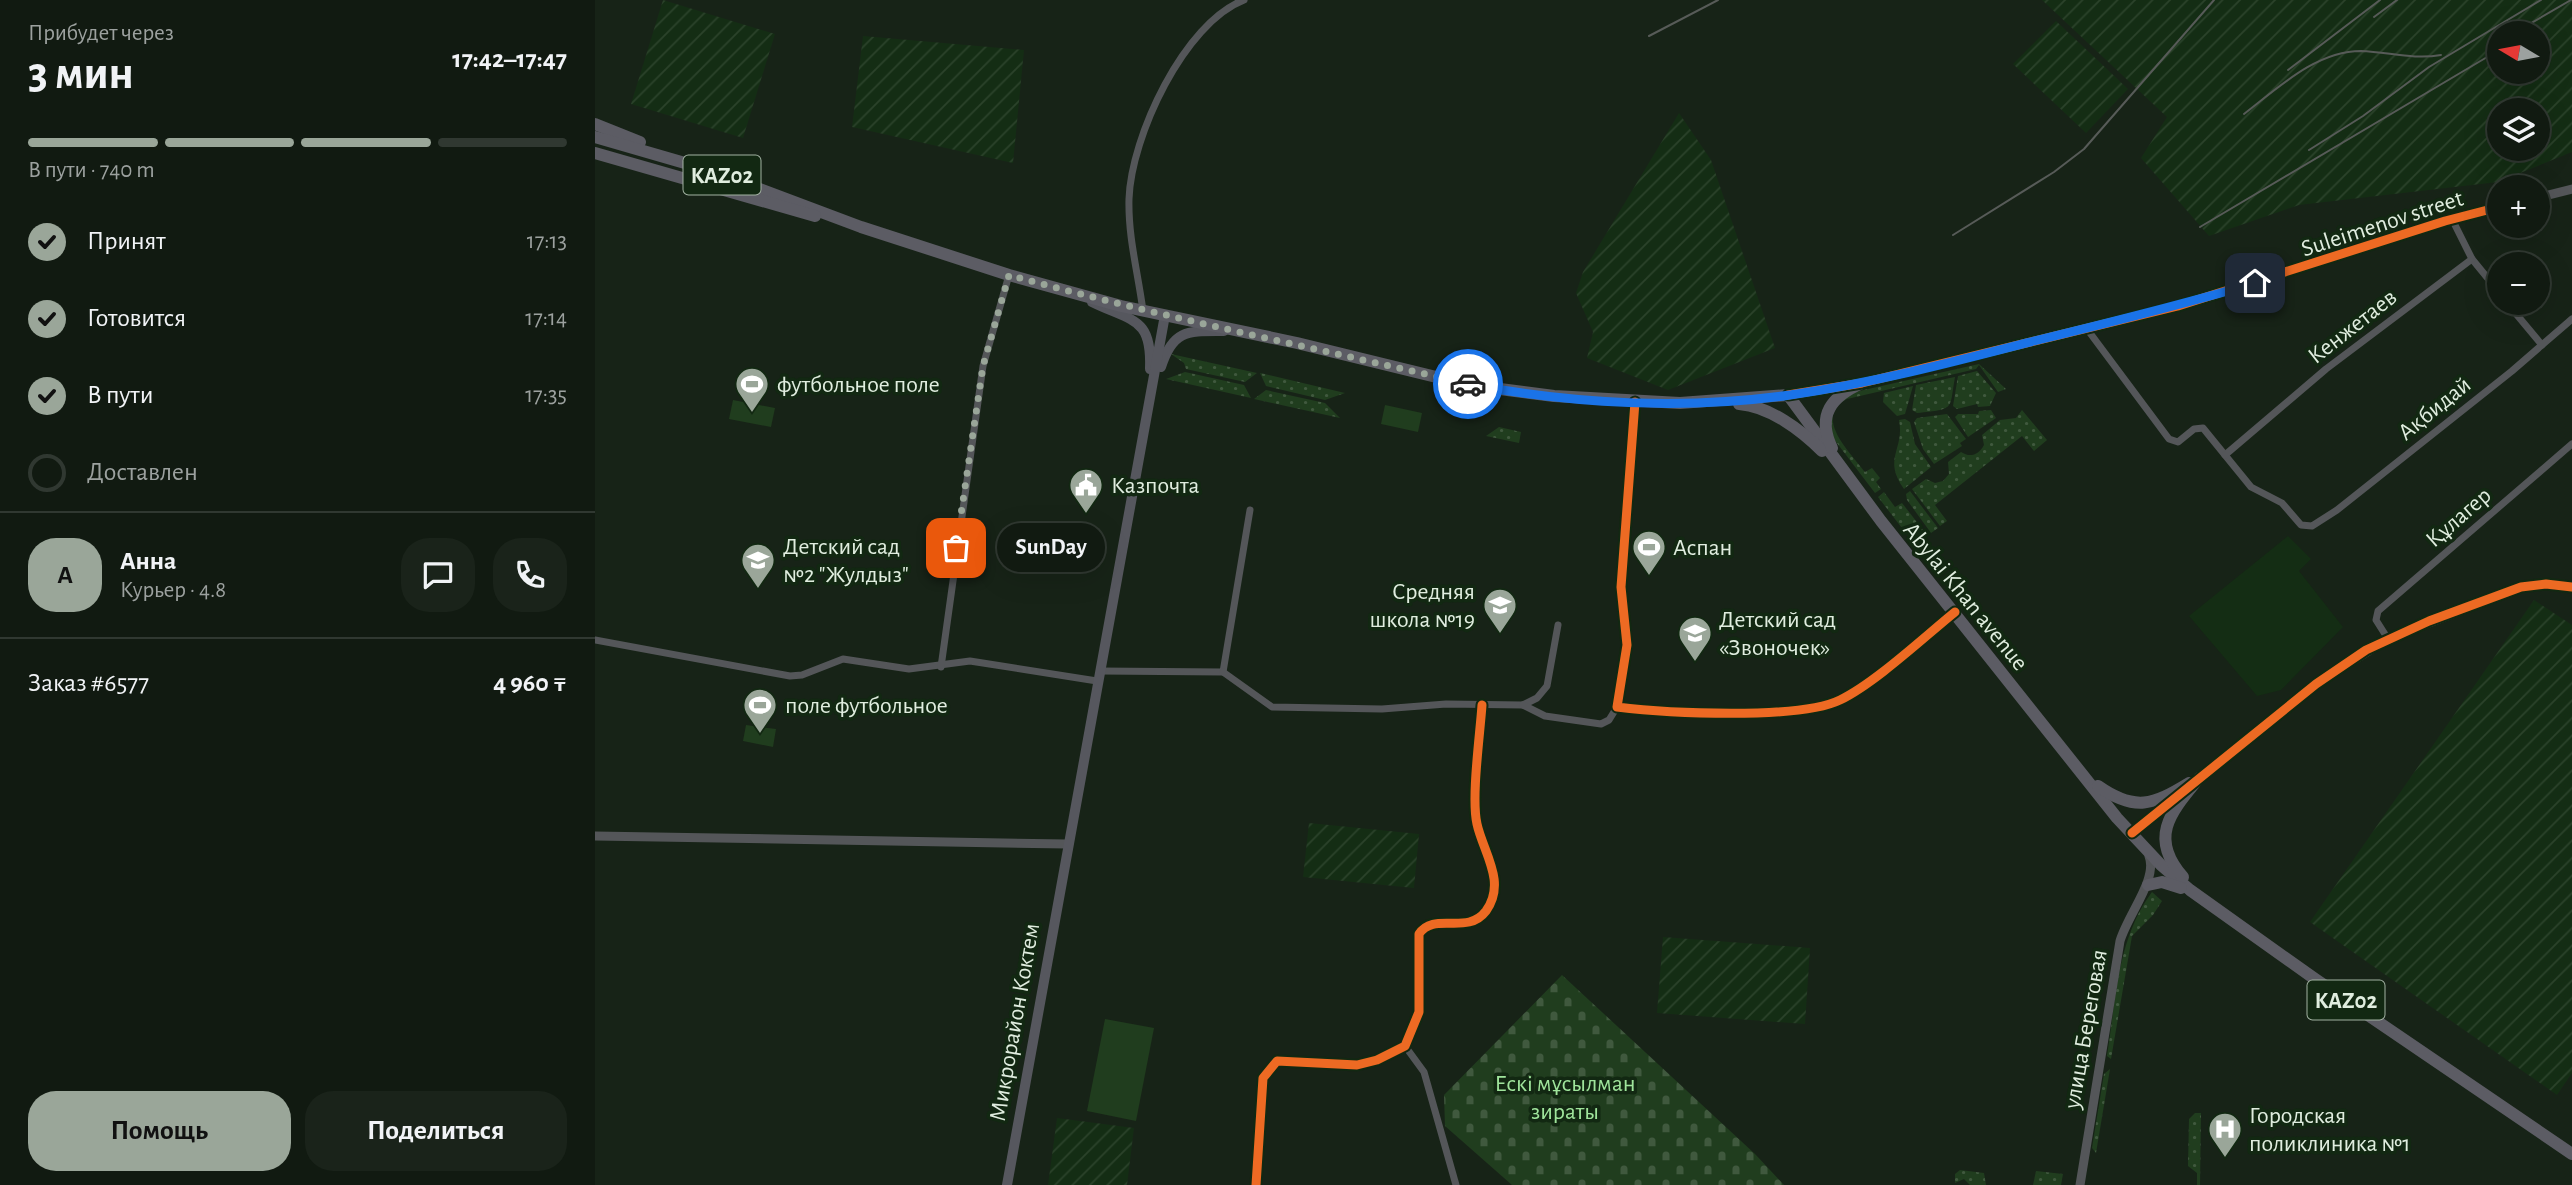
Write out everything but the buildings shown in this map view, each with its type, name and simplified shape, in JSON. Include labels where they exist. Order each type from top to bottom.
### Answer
[{"type":"highway","points":[[595,124],[709,170]]},
{"type":"highway","name":"KАZ02","points":[[595,137],[709,170],[814,213]]},
{"type":"highway","name":"KАZ02","points":[[595,153],[846,222],[1009,275],[1143,311],[1242,331],[1469,385],[1512,392],[1635,402],[1744,405],[1762,410],[1805,436],[1847,476]]},
{"type":"highway","points":[[1847,476],[1828,440],[1825,416],[1836,397],[1862,383]]},
{"type":"highway","name":"KАZ02","points":[[1696,402],[1788,395]]},
{"type":"highway","name":"Abylai Khan avenue","points":[[1788,395],[1847,476],[2079,769],[2137,829],[2145,848],[2180,883],[2572,1154]]},
{"type":"highway","points":[[2079,769],[2108,793],[2137,804],[2158,801],[2199,778]]},
{"type":"highway","points":[[2199,778],[2171,813],[2165,838],[2171,862],[2203,899]]},
{"type":"highway","points":[[2148,885],[2166,883],[2203,899]]},
{"type":"main road","points":[[1068,291],[1145,329],[1151,345],[1150,401]]},
{"type":"main road","points":[[1150,401],[1165,315]]},
{"type":"main road","points":[[1150,401],[1165,352],[1175,339],[1191,332],[1242,331]]},
{"type":"main road","name":"Микрорайон Коктем","points":[[1007,1185],[1067,844],[1150,401]]},
{"type":"street","points":[[1143,311],[1129,226],[1129,195],[1139,153],[1152,113],[1176,65],[1221,12],[1244,0]]},
{"type":"street","points":[[2550,195],[2572,189]]},
{"type":"street","name":"Suleimenov street","points":[[1788,395],[1862,383],[2087,329],[2222,293],[2487,210]]},
{"type":"street","points":[[2452,219],[2472,259],[2487,277]]},
{"type":"street","name":"Кенжетаев","points":[[2225,455],[2326,369],[2472,259]]},
{"type":"street","points":[[941,667],[983,366],[1009,275]]},
{"type":"street","points":[[2517,315],[2542,345]]},
{"type":"street","name":"Ақбидай","points":[[2225,455],[2251,487],[2282,503],[2301,524],[2317,524],[2572,319]]},
{"type":"street","points":[[2087,329],[2169,439],[2178,442],[2194,429],[2203,428],[2225,455]]},
{"type":"street","points":[[595,640],[790,677],[843,659],[899,668],[941,667],[970,661],[1098,676],[1223,673],[1272,707],[1383,709],[1523,705],[1545,716],[1601,724],[1609,720],[1617,707],[1627,645],[1621,587],[1635,402]]},
{"type":"street","name":"Құлагер","points":[[2388,639],[2377,622],[2378,611],[2572,444]]},
{"type":"street","points":[[1223,673],[1250,510]]},
{"type":"street","points":[[2137,829],[2316,684],[2388,639],[2521,587],[2546,584],[2572,587]]},
{"type":"street","points":[[1617,707],[1785,712],[1826,705],[1841,700],[1882,671],[1955,612]]},
{"type":"street","points":[[1523,705],[1537,698],[1546,686],[1558,625]]},
{"type":"street","points":[[1256,1185],[1263,1078],[1277,1061],[1357,1065],[1377,1060],[1405,1046],[1419,1012],[1419,934],[1424,927],[1432,923],[1464,925],[1486,910],[1492,894],[1492,865],[1476,816],[1482,705]]},
{"type":"street","points":[[595,836],[1067,844]]},
{"type":"street","points":[[2145,848],[2152,866],[2148,885]]},
{"type":"street","name":"улица Береговая","points":[[2080,1185],[2120,941],[2130,912],[2148,885]]},
{"type":"street","points":[[1405,1046],[1424,1072],[1456,1185]]},
{"type":"shaded area","points":[[663,0],[775,34],[743,138],[631,104]]},
{"type":"shaded area","points":[[2042,0],[2572,0],[2572,152],[2550,161],[2550,98],[2487,98],[2487,161],[2550,161],[2515,175],[2487,175],[2487,183],[2299,205],[2209,236],[2141,158],[2167,117]]},
{"type":"shaded area","points":[[2056,21],[2128,89],[2086,133],[2013,64]]},
{"type":"shaded area","points":[[863,36],[1024,50],[1013,163],[852,127]]},
{"type":"shaded area","points":[[1679,113],[1711,160],[1775,348],[1668,390],[1587,358],[1593,332],[1576,293],[1583,272]]},
{"type":"shaded area","points":[[2288,536],[2311,559],[2299,571],[2343,627],[2281,690],[2257,696],[2189,616]]},
{"type":"shaded area","points":[[2534,600],[2572,625],[2572,1073],[2557,1095],[2310,922]]},
{"type":"shaded area","points":[[1309,823],[1419,834],[1414,888],[1303,877]]},
{"type":"shaded area","points":[[1663,937],[1810,948],[1805,1024],[1657,1013]]},
{"type":"shaded area","points":[[1057,1118],[1134,1128],[1127,1185],[1048,1185]]},
{"type":"green space","points":[[1171,354],[1257,373],[1245,382],[1186,369],[1184,363]]},
{"type":"green space","points":[[1979,364],[2006,389],[1998,392],[1979,365],[1976,369],[1847,399],[1837,407],[1833,415],[1834,425],[1844,445],[1865,472],[1872,468],[1880,478],[1876,482],[1881,489],[1875,493],[1830,434],[1831,405],[1855,392]]},
{"type":"green space","points":[[1977,371],[1996,393],[1990,406],[1978,407],[1977,404],[1957,409],[1953,406],[1958,376]]},
{"type":"green space","points":[[1185,372],[1244,385],[1251,398],[1166,379]]},
{"type":"green space","points":[[1260,373],[1345,393],[1325,400],[1266,386]]},
{"type":"green space","points":[[1955,377],[1951,402],[1945,409],[1917,413],[1912,410],[1916,385]]},
{"type":"green space","points":[[1913,386],[1905,414],[1897,416],[1883,402],[1884,393]]},
{"type":"green space","points":[[1266,390],[1325,403],[1340,418],[1254,399]]},
{"type":"green space","name":"футбольное поле","points":[[733,400],[775,408],[771,427],[729,419]]},
{"type":"green space","points":[[1385,405],[1422,413],[1418,432],[1381,424]]},
{"type":"green space","points":[[1991,410],[1996,418],[1968,437],[1955,417],[1958,414],[1978,414],[1979,411]]},
{"type":"green space","points":[[2022,410],[2047,440],[2034,451],[2022,436],[1935,505],[1947,521],[1940,526],[1912,489],[1926,479],[1935,483],[1943,481],[1949,474],[1948,462],[1961,452],[1968,455],[1977,453],[1984,445],[1982,435],[2000,420],[2016,418]]},
{"type":"green space","points":[[1947,414],[1966,439],[1960,443],[1962,446],[1934,464],[1923,449],[1914,422],[1917,418]]},
{"type":"green space","points":[[1899,420],[1910,422],[1915,444],[1931,467],[1904,489],[1894,461],[1899,439]]},
{"type":"green space","points":[[1499,427],[1521,432],[1519,443],[1486,436]]},
{"type":"green space","points":[[1910,491],[1938,528],[1931,533],[1907,500],[1906,494]]},
{"type":"green space","points":[[1884,492],[1895,507],[1902,503],[1927,535],[1915,545],[1878,497]]},
{"type":"green space","name":"поле футбольное","points":[[746,725],[776,729],[773,747],[743,741]]},
{"type":"green space","points":[[2152,892],[2162,901],[2153,915],[2132,936],[2111,1059],[2107,1056],[2125,950],[2140,910]]},
{"type":"green space","name":"Ескі мұсылман зираты","points":[[1562,975],[1755,1154],[1784,1185],[1512,1185],[1445,1126],[1444,1095]]},
{"type":"green space","points":[[1105,1019],[1154,1028],[1136,1121],[1087,1111]]},
{"type":"green space","points":[[2110,1069],[2096,1153],[2092,1148],[2104,1074]]},
{"type":"green space","points":[[2195,1113],[2201,1113],[2200,1185],[2197,1185],[2197,1173],[2188,1166],[2189,1119]]},
{"type":"green space","points":[[1960,1170],[1984,1173],[1986,1185],[1970,1185],[1964,1179],[1955,1183],[1955,1174]]},
{"type":"green space","points":[[2036,1171],[2063,1174],[2061,1185],[2033,1185]]},
{"type":"railway","points":[[1649,36],[1718,0]]},
{"type":"railway","points":[[1953,235],[2054,172],[2084,149],[2214,0]]},
{"type":"railway","points":[[2288,70],[2380,0]]},
{"type":"railway","points":[[2374,17],[2397,0]]},
{"type":"railway","points":[[2309,150],[2363,116],[2429,67],[2541,0]]},
{"type":"railway","points":[[2535,21],[2571,0]]},
{"type":"railway","points":[[2244,114],[2298,73],[2329,57],[2361,51],[2411,56],[2441,55]]},
{"type":"railway","points":[[2200,227],[2487,57]]},
{"type":"cycle path","points":[[1788,395],[1862,383],[2178,306],[2487,210]]},
{"type":"cycle path","points":[[1635,402],[1621,587],[1627,645],[1617,707],[1764,713],[1821,706],[1840,700],[1868,683],[1955,612]]},
{"type":"cycle path","points":[[2132,833],[2316,684],[2366,650],[2429,621],[2521,587],[2546,584],[2572,587]]},
{"type":"cycle path","points":[[1256,1185],[1263,1078],[1277,1061],[1357,1065],[1377,1060],[1405,1046],[1419,1012],[1419,934],[1425,927],[1433,924],[1470,922],[1486,911],[1492,900],[1492,867],[1475,813],[1482,705]]},
{"type":"way so far","points":[[956,548],[983,366],[1009,275],[1121,306],[1297,343],[1468,384]]},
{"type":"place","name":"футбольное поле","points":[[752,414]]},
{"type":"place","name":"Казпочта","points":[[1086,515]]},
{"type":"place","name":"SunDay","points":[[956,548]]},
{"type":"place","name":"Аспан","points":[[1649,577]]},
{"type":"place","name":"Детский сад №2 \"Жулдыз\"","points":[[758,590]]},
{"type":"place","name":"Средняя школа №19","points":[[1500,635]]},
{"type":"place","name":"Детский сад «Звоночек»","points":[[1695,663]]},
{"type":"place","name":"поле футбольное","points":[[760,735]]},
{"type":"place","name":"Городская поликлиника №1","points":[[2225,1159]]},
{"type":"route","points":[[1468,384],[1512,392],[1635,402],[1680,403],[1788,395],[1862,383],[1922,369],[2178,306],[2255,283]]}]
